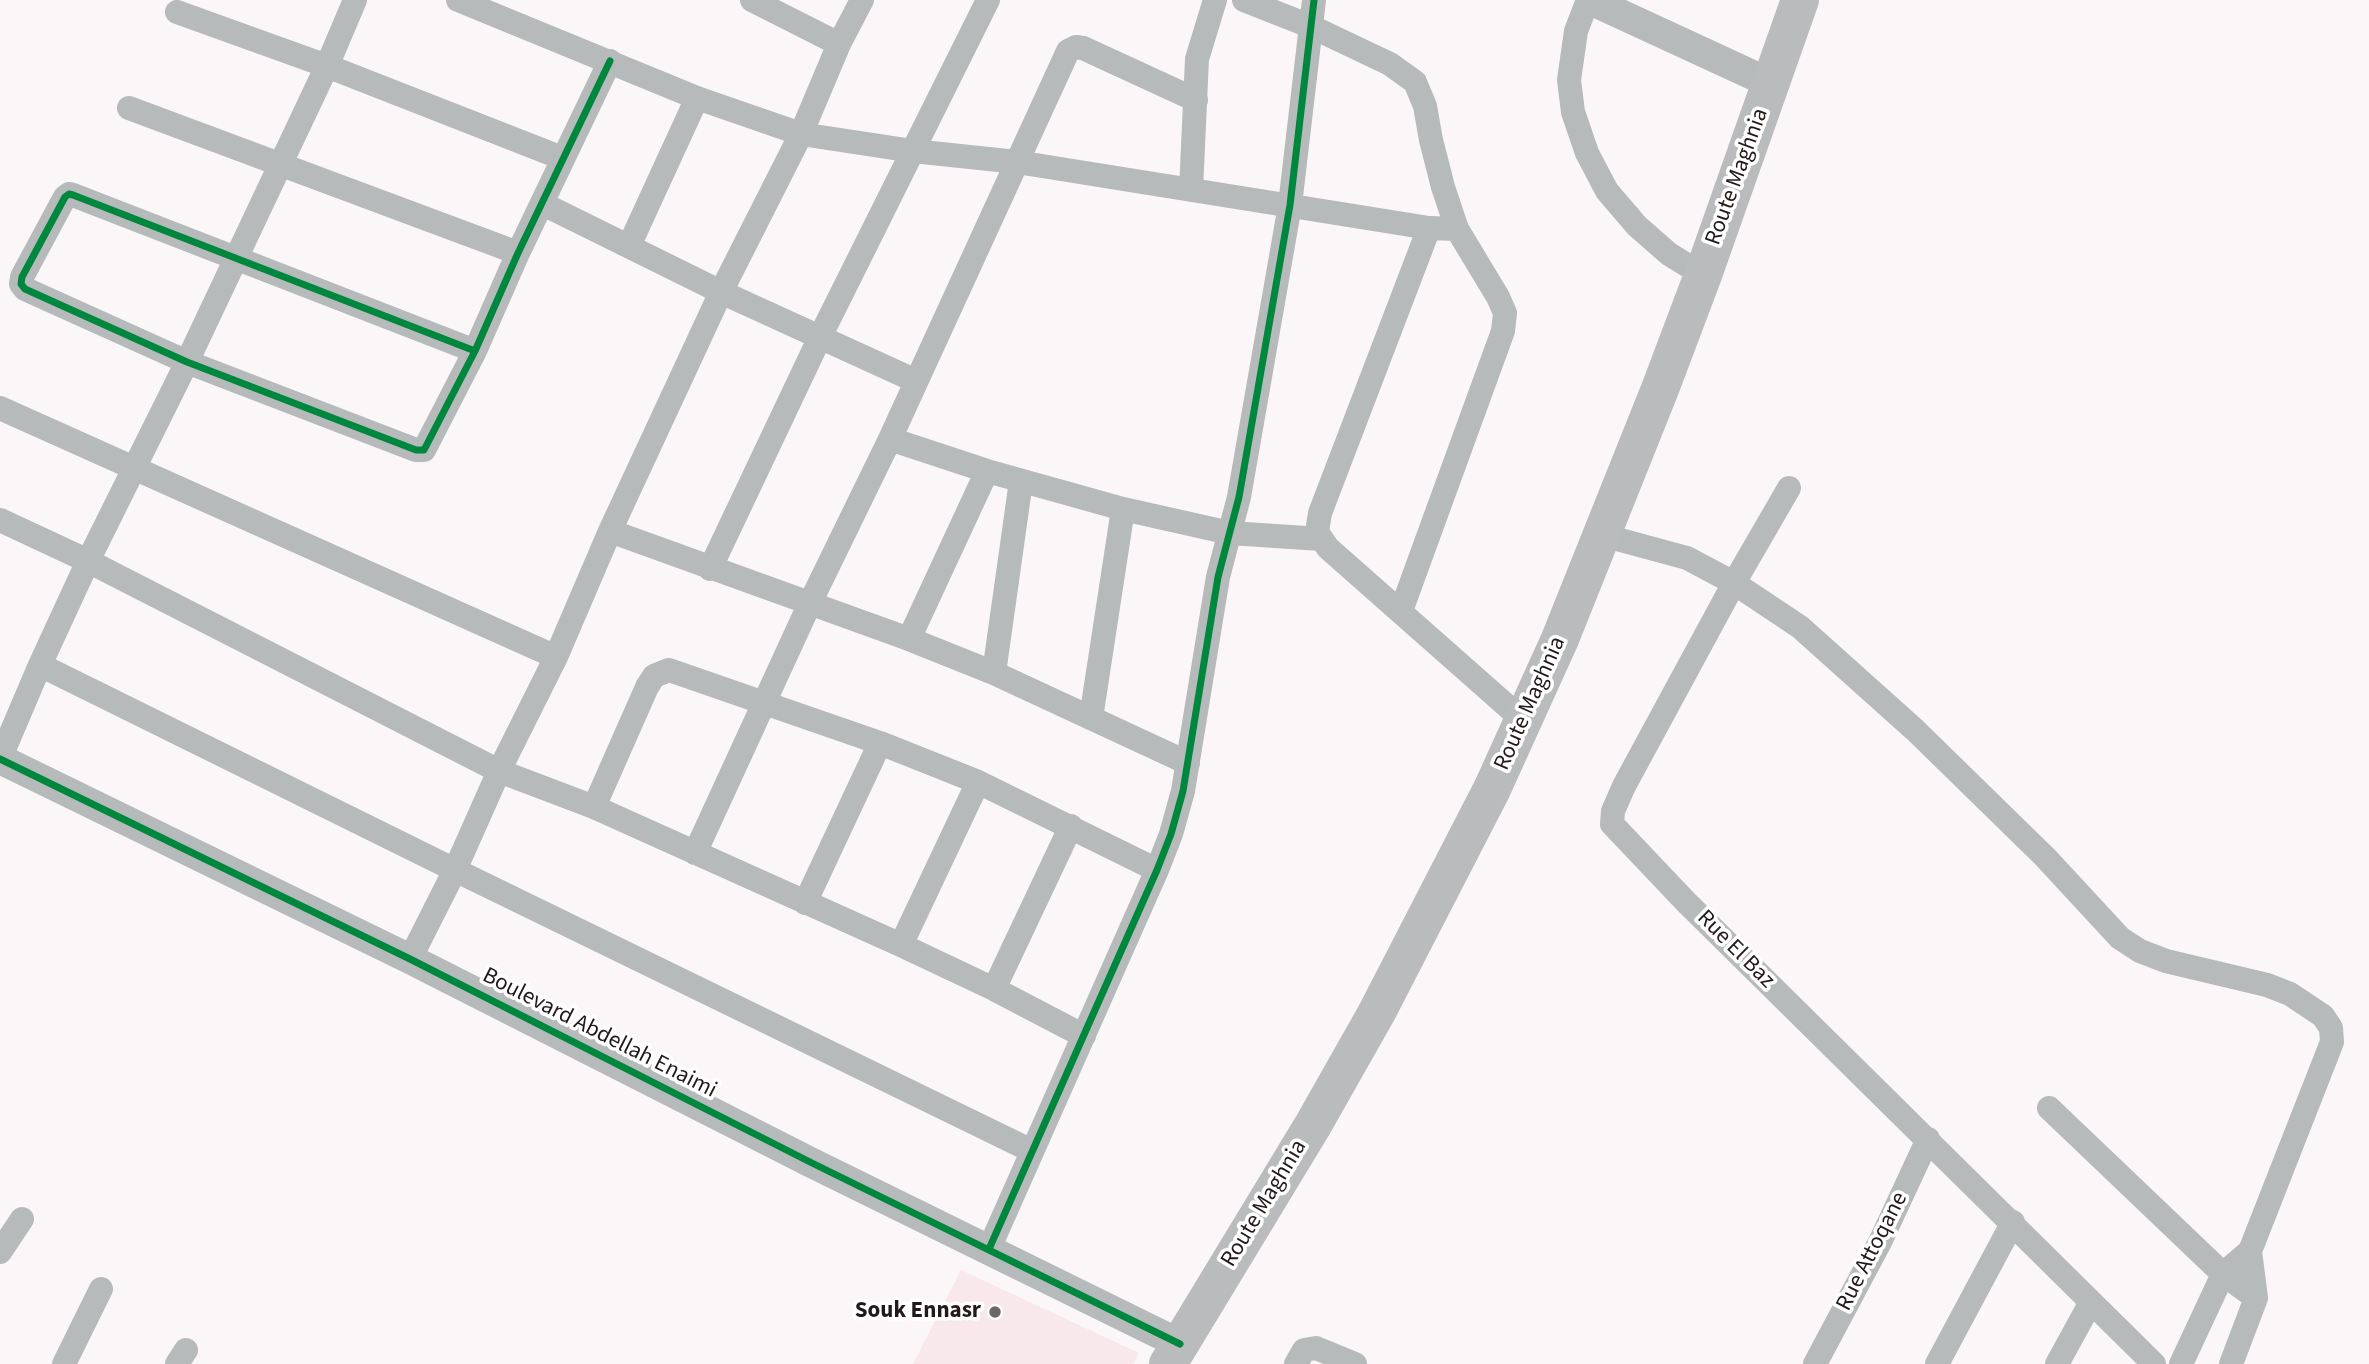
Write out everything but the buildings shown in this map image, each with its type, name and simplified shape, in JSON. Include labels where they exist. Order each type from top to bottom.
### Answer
[{"type":"main road","name":"Route Maghnia","points":[[1174,1354],[1313,1125],[1377,1012],[1474,825],[1524,721],[1602,535],[1703,275],[1800,0]]},
{"type":"street","points":[[0,759],[88,561],[187,362],[327,66],[355,0]]},
{"type":"street","points":[[458,0],[486,5],[697,98],[801,134],[913,151],[1017,162],[1429,228],[1457,229]]},
{"type":"street","points":[[752,0],[839,44]]},
{"type":"street","points":[[410,959],[556,657],[610,531],[721,292],[801,134],[839,44],[862,0]]},
{"type":"street","points":[[710,569],[820,337],[988,0]]},
{"type":"street","points":[[1191,190],[1197,59],[1215,0]]},
{"type":"street","points":[[1244,0],[1310,26],[1390,64],[1415,82],[1423,99],[1440,175],[1457,229],[1502,303],[1505,313],[1503,331],[1401,611]]},
{"type":"street","points":[[989,1250],[1157,870],[1174,823],[1188,763],[1214,600],[1248,450],[1290,205],[1314,0]]},
{"type":"street","points":[[1703,275],[1669,254],[1636,226],[1607,191],[1587,153],[1573,113],[1569,80],[1576,31],[1589,0],[1772,84]]},
{"type":"street","points":[[177,12],[327,66],[562,158]]},
{"type":"street","points":[[695,853],[1071,47],[1083,48],[1196,100]]},
{"type":"street","points":[[475,351],[69,194],[22,277],[21,284],[25,289],[187,362],[416,450],[424,450],[475,351],[562,158],[610,61]]},
{"type":"street","points":[[629,246],[697,98]]},
{"type":"street","points":[[129,107],[518,253]]},
{"type":"street","points":[[543,204],[721,292],[916,381]]},
{"type":"street","points":[[1429,228],[1317,526],[1321,539],[1328,548],[1524,721]]},
{"type":"street","points":[[0,408],[556,657]]},
{"type":"street","points":[[890,439],[987,471],[1123,509],[1230,533],[1321,539]]},
{"type":"street","points":[[909,639],[987,471]]},
{"type":"street","points":[[994,673],[1021,481]]},
{"type":"street","points":[[1734,583],[1789,488]]},
{"type":"street","points":[[1091,718],[1123,509]]},
{"type":"street","points":[[0,520],[88,561],[499,771],[594,807],[901,946],[1084,1036]]},
{"type":"street","points":[[610,531],[909,639],[994,673],[1188,763]]},
{"type":"street","points":[[1602,535],[1687,558],[1734,583],[1800,627],[1915,730],[2045,857],[2120,937],[2140,951],[2166,961],[2267,985],[2290,994],[2323,1016],[2331,1028],[2332,1042],[2250,1251],[2223,1274],[2181,1364]]},
{"type":"street","name":"Rue El Baz","points":[[1734,583],[1624,786],[1613,811],[1612,824],[1696,911],[2154,1364]]},
{"type":"street","points":[[40,665],[1032,1151]]},
{"type":"street","points":[[594,807],[647,687],[654,676],[669,670],[880,743],[978,782],[1157,870]]},
{"type":"street","points":[[805,903],[880,743]]},
{"type":"street","name":"Boulevard Abdellah Enaimi","points":[[0,759],[410,959],[989,1250],[1174,1354]]},
{"type":"street","points":[[901,946],[978,782]]},
{"type":"street","points":[[993,989],[1071,827]]},
{"type":"street","points":[[2049,1108],[2223,1274],[2256,1298]]},
{"type":"street","name":"Rue Attoqane","points":[[1815,1364],[1881,1240],[1928,1139]]},
{"type":"street","points":[[0,1252],[22,1219]]},
{"type":"street","points":[[1937,1364],[2013,1222]]},
{"type":"street","points":[[2231,1364],[2256,1298],[2250,1251]]},
{"type":"street","points":[[64,1364],[101,1289]]},
{"type":"street","points":[[2057,1364],[2091,1302]]},
{"type":"street","points":[[1296,1364],[1304,1350],[1316,1348],[1355,1364]]},
{"type":"shaded area","name":"Souk Ennasr","points":[[961,1270],[1139,1353],[1133,1364],[913,1364]]},
{"type":"cycle path","points":[[989,1249],[1157,870],[1183,791],[1218,577],[1239,497],[1290,205],[1314,0]]},
{"type":"cycle path","points":[[475,351],[69,194],[22,277],[21,284],[25,289],[187,362],[416,450],[424,450],[475,351],[518,253],[610,61]]},
{"type":"cycle path","points":[[0,759],[410,959],[812,1163],[1180,1344]]},
{"type":"place","name":"Souk Ennasr","points":[[995,1312]]}]
